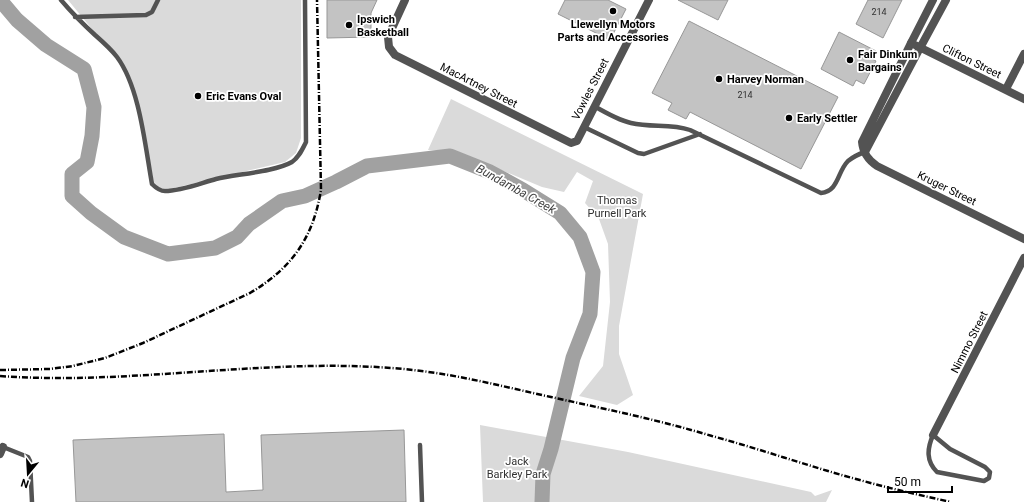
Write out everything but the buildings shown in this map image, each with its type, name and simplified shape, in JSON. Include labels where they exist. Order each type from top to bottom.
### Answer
[{"type":"street","name":"MacArtney Street","points":[[405,0],[388,36],[389,47],[395,55],[571,143]]},
{"type":"street","name":"Vowles Street","points":[[571,143],[577,140],[649,0]]},
{"type":"street","points":[[865,152],[862,142],[932,0]]},
{"type":"street","points":[[865,152],[946,0]]},
{"type":"street","name":"Clifton Street","points":[[911,43],[1024,99]]},
{"type":"street","points":[[1006,89],[1024,54]]},
{"type":"street","name":"Kruger Street","points":[[865,152],[868,161],[877,166],[1024,239]]},
{"type":"street","name":"Nimmo Street","points":[[933,435],[1024,258]]},
{"type":"lane","points":[[61,0],[75,17],[117,57],[125,70],[133,90],[139,113],[152,184],[164,191],[224,177],[280,167],[300,155],[306,142],[305,0]]},
{"type":"lane","points":[[75,17],[146,15],[152,12],[158,0]]},
{"type":"lane","points":[[594,106],[618,119],[632,123],[679,126],[700,134],[821,193],[832,189],[847,162],[865,152]]},
{"type":"lane","points":[[584,126],[632,150],[644,154],[700,134]]},
{"type":"lane","points":[[933,435],[950,449],[985,467],[990,472],[989,478],[984,481],[937,472],[932,467],[928,455],[929,446],[933,435]]},
{"type":"lane","points":[[420,445],[422,502]]},
{"type":"lane","points":[[2,450],[28,457],[30,461],[32,502]]},
{"type":"green space","points":[[68,0],[301,0],[301,138],[296,153],[285,162],[170,189],[160,188],[154,183],[140,113],[125,69]]},
{"type":"green space","name":"Thomas Purnell Park","points":[[451,99],[643,194],[619,326],[619,354],[633,395],[617,405],[579,396],[603,366],[610,302],[608,244],[599,219],[585,203],[593,181],[577,172],[564,192],[542,187],[458,152],[428,150]]},
{"type":"green space","name":"Jack Barkley Park","points":[[480,425],[628,452],[811,492],[815,496],[832,490],[826,502],[483,502]]},
{"type":"waterway","name":"Bundamba Creek","points":[[0,0],[17,20],[46,45],[84,69],[94,107],[92,136],[87,162],[72,174],[72,196],[91,213],[124,237],[168,254],[215,248],[237,237],[249,224],[282,201],[305,196],[367,166],[450,156],[490,172],[560,213],[580,237],[593,272],[590,314],[573,358],[551,449],[543,474],[542,502]]},
{"type":"railway","points":[[0,370],[50,369],[73,366],[105,358],[143,343],[250,293],[278,273],[289,262],[306,237],[312,223],[321,190],[317,0]]},
{"type":"railway","points":[[0,376],[52,378],[103,377],[310,366],[362,366],[431,372],[612,410],[692,430],[856,479],[951,502]]},
{"type":"place","name":"Llewellyn Motors Parts and Accessories","points":[[613,11]]},
{"type":"place","name":"Ipswich Basketball","points":[[349,25]]},
{"type":"place","name":"Fair Dinkum Bargains","points":[[850,60]]},
{"type":"place","name":"Harvey Norman","points":[[719,79]]},
{"type":"place","name":"Eric Evans Oval","points":[[198,96]]},
{"type":"place","name":"Early Settler","points":[[789,118]]}]
